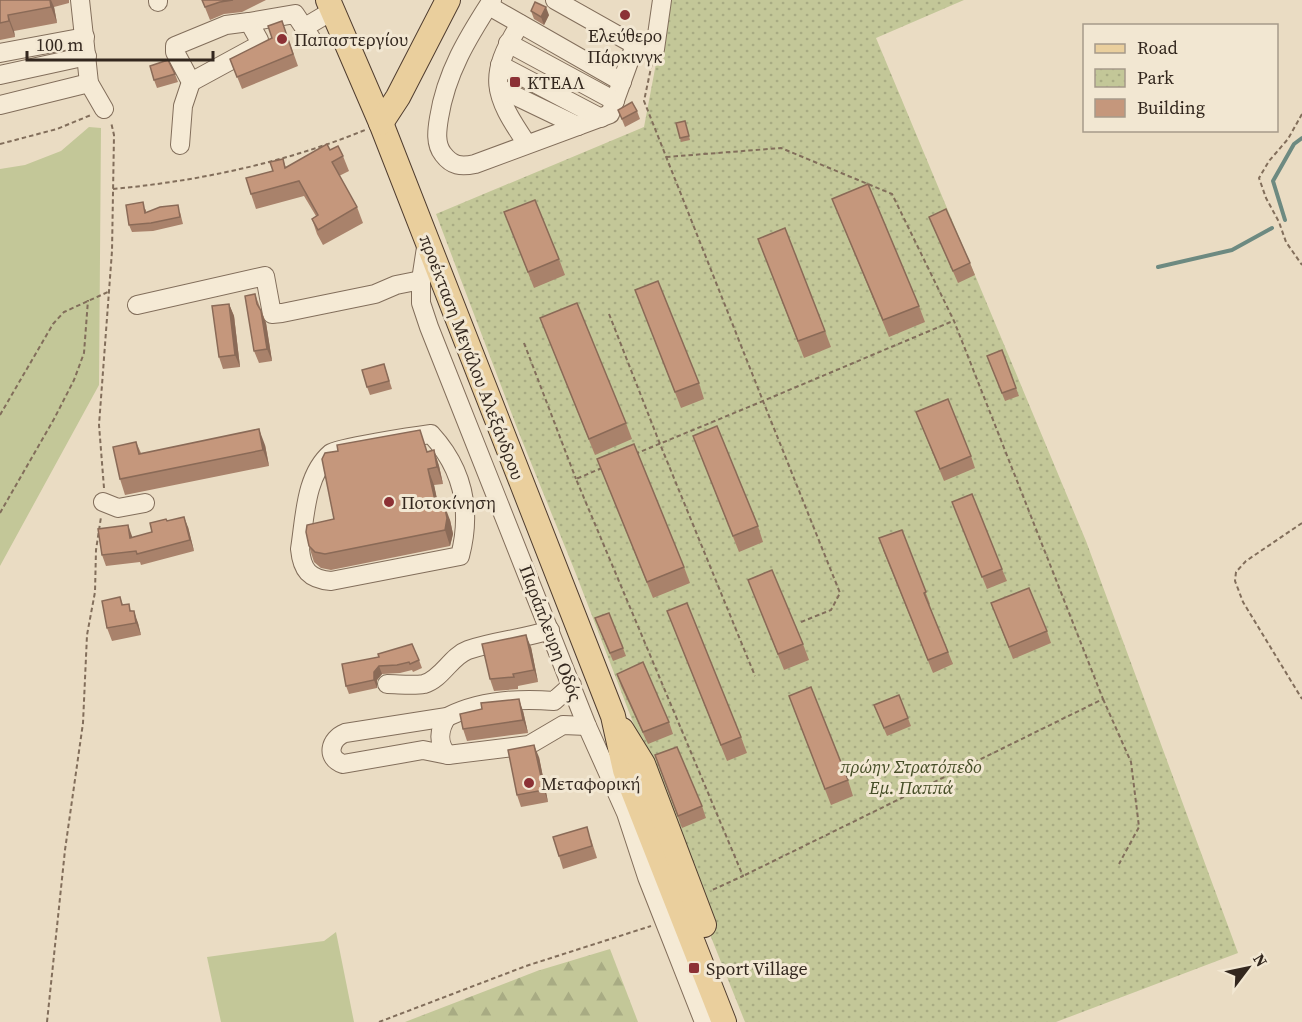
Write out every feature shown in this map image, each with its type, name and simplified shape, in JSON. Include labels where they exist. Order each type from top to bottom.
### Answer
[{"type":"main road","points":[[381,123],[398,97],[448,0]]},
{"type":"main road","name":"προέκταση Μεγάλου Αλεξάνδρου","points":[[330,5],[381,123],[613,716],[625,770],[741,1022]]},
{"type":"main road","points":[[626,813],[684,896]]},
{"type":"main road","name":"προέκταση Μεγάλου Αλεξάνδρου","points":[[684,896],[724,1022]]},
{"type":"street","points":[[80,0],[89,83],[104,109]]},
{"type":"street","points":[[555,0],[635,45],[655,49],[662,0]]},
{"type":"street","points":[[622,82],[520,24],[490,3],[464,45],[450,74],[436,132],[440,151],[449,162],[462,167],[611,113],[615,101],[622,82],[635,45]]},
{"type":"street","points":[[180,145],[183,106],[190,82],[175,52],[177,44],[226,26],[296,14],[308,33],[330,5]]},
{"type":"street","points":[[190,82],[259,45],[259,40],[249,22]]},
{"type":"street","points":[[520,24],[508,43],[500,65],[499,88],[504,107],[527,144]]},
{"type":"street","points":[[0,53],[85,37]]},
{"type":"street","points":[[508,43],[615,101]]},
{"type":"street","points":[[0,75],[87,56]]},
{"type":"street","points":[[500,65],[601,118]]},
{"type":"street","points":[[19,71],[24,99]]},
{"type":"street","points":[[0,105],[89,83]]},
{"type":"street","points":[[499,88],[578,126]]},
{"type":"street","name":"Παράπλευρη Οδός","points":[[427,240],[421,280],[421,303],[426,319],[587,726],[626,813],[647,877],[704,1022]]},
{"type":"street","points":[[137,305],[265,276],[272,314],[375,294],[396,285],[421,280]]},
{"type":"street","points":[[431,434],[449,456],[461,483],[466,527],[460,556],[331,580],[314,578],[303,564],[300,549],[310,488],[319,467],[332,452],[431,434]]},
{"type":"street","points":[[461,483],[488,472]]},
{"type":"street","points":[[103,502],[118,508],[146,503]]},
{"type":"street","points":[[387,684],[425,684],[466,651],[550,630]]},
{"type":"street","points":[[572,685],[554,701],[525,699],[488,703],[461,710],[447,717],[345,733],[334,739],[331,749],[335,759],[343,764],[423,750],[448,754],[529,745],[563,725],[587,726]]},
{"type":"street","points":[[554,701],[556,714],[563,725]]},
{"type":"street","points":[[447,717],[440,736],[443,750],[448,754]]},
{"type":"path","points":[[655,49],[644,101],[840,593],[831,610],[801,622]]},
{"type":"path","points":[[0,144],[78,122],[104,109],[111,122],[114,135],[110,291],[99,425],[104,482],[103,502],[96,550],[95,592],[87,635],[83,723],[65,850],[46,1022]]},
{"type":"path","points":[[1302,114],[1288,139],[1269,161],[1259,178],[1286,242],[1302,265]]},
{"type":"path","points":[[113,189],[167,184],[244,169],[325,146],[381,123]]},
{"type":"path","points":[[666,156],[781,148],[892,194],[954,321],[1103,699],[1131,762],[1139,827],[1119,864]]},
{"type":"path","points":[[0,414],[53,324],[64,312],[110,291]]},
{"type":"path","points":[[0,513],[74,380],[84,353],[88,300]]},
{"type":"path","points":[[609,314],[755,676]]},
{"type":"path","points":[[629,457],[954,321]]},
{"type":"path","points":[[524,343],[576,478],[743,876]]},
{"type":"path","points":[[576,478],[608,466]]},
{"type":"path","points":[[1302,523],[1246,561],[1236,572],[1235,581],[1243,602],[1302,699]]},
{"type":"path","points":[[684,896],[743,876],[1103,699]]},
{"type":"path","points":[[379,1022],[526,966],[665,921]]},
{"type":"green space","name":"πρώην Στρατόπεδο Εμ. Παππά","points":[[668,0],[964,0],[876,38],[1086,541],[1238,953],[1056,1022],[745,1022],[683,867],[649,764],[436,214],[644,127]]},
{"type":"green space","points":[[89,127],[101,128],[99,385],[0,566],[0,169],[25,165],[61,151]]},
{"type":"green space","points":[[336,932],[354,1022],[221,1022],[207,957],[324,941]]},
{"type":"green space","points":[[610,949],[638,1022],[405,1022],[537,971]]},
{"type":"building","points":[[0,0],[50,0],[51,7],[8,15],[9,21],[0,23]]},
{"type":"building","points":[[202,0],[233,0],[205,7]]},
{"type":"building","points":[[535,2],[546,7],[541,17],[531,11]]},
{"type":"building","points":[[282,21],[293,54],[237,77],[230,59],[272,38],[268,26]]},
{"type":"building","points":[[168,60],[175,74],[154,80],[150,66]]},
{"type":"building","points":[[632,102],[637,111],[622,119],[618,110]]},
{"type":"building","points":[[685,121],[689,136],[680,138],[676,123]]},
{"type":"building","points":[[327,144],[330,150],[338,146],[343,156],[332,162],[357,207],[318,230],[312,219],[318,215],[299,181],[251,194],[246,178],[273,171],[270,162],[283,159],[285,168]]},
{"type":"building","points":[[868,184],[919,306],[883,320],[832,199]]},
{"type":"building","points":[[535,200],[559,259],[528,272],[504,212]]},
{"type":"building","points":[[143,202],[145,213],[160,207],[178,205],[180,217],[129,225],[126,205]]},
{"type":"building","points":[[946,209],[970,263],[953,271],[929,217]]},
{"type":"building","points":[[785,228],[825,331],[798,341],[758,239]]},
{"type":"building","points":[[658,281],[699,383],[675,392],[635,290]]},
{"type":"building","points":[[255,294],[261,311],[267,349],[254,351],[245,296]]},
{"type":"building","points":[[577,303],[626,423],[589,439],[540,318]]},
{"type":"building","points":[[229,304],[235,355],[219,357],[212,306]]},
{"type":"building","points":[[1002,350],[1016,388],[1002,393],[987,356]]},
{"type":"building","points":[[384,364],[389,381],[367,387],[362,370]]},
{"type":"building","points":[[948,399],[971,456],[940,469],[916,412]]},
{"type":"building","points":[[717,426],[758,526],[733,536],[693,436]]},
{"type":"building","points":[[259,429],[263,450],[120,479],[113,447],[136,442],[139,454]]},
{"type":"building","points":[[420,430],[427,452],[434,450],[437,467],[428,469],[436,505],[444,504],[447,518],[445,530],[325,554],[315,552],[309,546],[307,525],[334,519],[322,459],[325,453],[338,451],[337,445]]},
{"type":"building","points":[[634,444],[684,567],[647,582],[597,459]]},
{"type":"building","points":[[972,494],[1002,569],[982,577],[952,502]]},
{"type":"building","points":[[184,517],[190,540],[137,554],[136,551],[102,555],[98,529],[128,525],[130,538],[152,532],[150,523]]},
{"type":"building","points":[[902,530],[948,652],[928,660],[879,538]]},
{"type":"building","points":[[772,570],[803,644],[778,654],[748,580]]},
{"type":"building","points":[[1029,588],[1047,631],[1009,647],[991,603]]},
{"type":"building","points":[[120,597],[122,605],[129,604],[130,611],[134,611],[136,623],[107,628],[102,601]]},
{"type":"building","points":[[687,603],[741,737],[721,745],[667,611]]},
{"type":"building","points":[[609,613],[623,648],[610,653],[595,618]]},
{"type":"building","points":[[526,635],[534,670],[513,674],[514,677],[490,679],[482,644]]},
{"type":"building","points":[[412,644],[419,660],[410,664],[409,662],[379,666],[374,672],[374,680],[346,686],[342,664],[379,657],[378,654]]},
{"type":"building","points":[[643,662],[669,722],[643,732],[617,674]]},
{"type":"building","points":[[811,687],[848,780],[825,789],[789,696]]},
{"type":"building","points":[[899,695],[908,718],[884,728],[874,705]]},
{"type":"building","points":[[519,699],[523,720],[463,729],[460,714],[482,709],[481,703]]},
{"type":"building","points":[[534,745],[544,790],[517,795],[508,750]]},
{"type":"building","points":[[677,747],[702,806],[678,816],[655,755]]},
{"type":"building","points":[[587,827],[592,846],[559,856],[553,837]]},
{"type":"waterway","points":[[1285,220],[1273,181],[1294,144],[1302,138]]},
{"type":"waterway","points":[[1158,267],[1232,250],[1272,228]]},
{"type":"place","name":"Ελεύθερο Πάρκινγκ","points":[[625,15]]},
{"type":"place","name":"Παπαστεργίου","points":[[282,39]]},
{"type":"place","name":"ΚΤΕΑΛ","points":[[515,82]]},
{"type":"place","name":"Ποτοκίνηση","points":[[389,502]]},
{"type":"place","name":"Μεταφορική","points":[[529,783]]},
{"type":"place","name":"Sport Village","points":[[694,968]]}]
